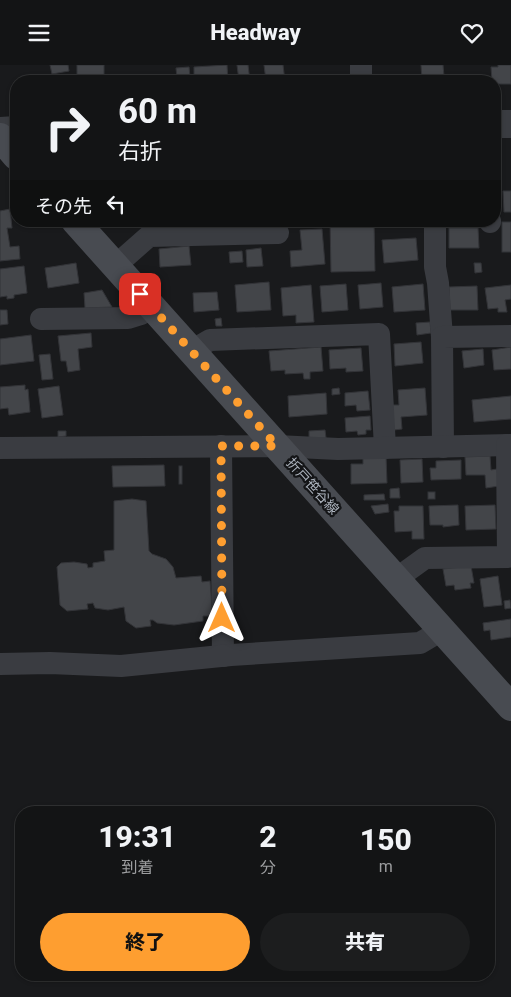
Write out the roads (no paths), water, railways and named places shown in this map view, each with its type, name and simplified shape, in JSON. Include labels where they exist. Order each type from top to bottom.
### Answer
[{"type":"main road","points":[[0,137],[10,149]]},
{"type":"main road","name":"折戸笹谷線","points":[[80,227],[511,707]]},
{"type":"street","points":[[435,227],[435,267],[442,337],[443,447]]},
{"type":"street","points":[[115,266],[149,236],[278,233]]},
{"type":"street","points":[[41,319],[128,317],[141,315],[152,307]]},
{"type":"street","points":[[191,351],[210,340],[379,334],[385,448]]},
{"type":"street","points":[[442,337],[511,336]]},
{"type":"street","points":[[0,448],[277,446],[338,449],[509,445],[508,557],[425,558],[396,579]]},
{"type":"street","points":[[221,446],[223,656]]},
{"type":"street","points":[[0,664],[50,663],[121,666],[223,656],[420,643],[442,630]]}]
